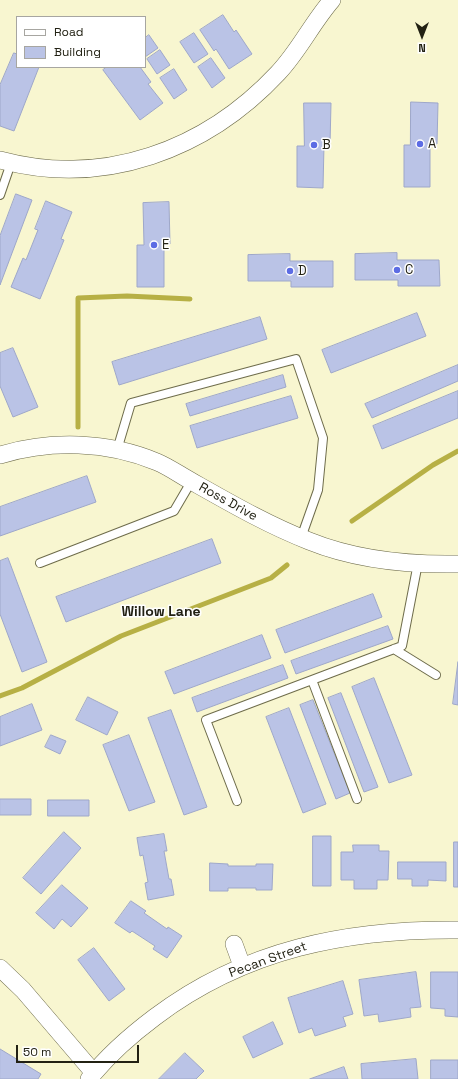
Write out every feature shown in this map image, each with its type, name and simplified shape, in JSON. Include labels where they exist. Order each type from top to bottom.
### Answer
[{"type":"street","points":[[6,161],[42,168],[72,169],[119,164],[159,154],[191,141],[240,108],[274,77],[332,0]]},
{"type":"street","name":"Ross Drive","points":[[0,456],[40,446],[80,444],[117,450],[157,462],[257,518],[301,538],[354,554],[373,558],[418,563],[458,564]]},
{"type":"street","name":"Pecan Street","points":[[92,1076],[138,1030],[173,1004],[203,985],[242,966],[283,951],[325,941],[394,931],[458,930]]},
{"type":"street","points":[[234,944],[242,966]]},
{"type":"street","points":[[0,968],[23,990],[92,1076]]},
{"type":"lane","points":[[0,195],[6,161]]},
{"type":"lane","points":[[117,450],[131,403],[296,359],[323,438],[318,490],[301,538]]},
{"type":"lane","points":[[40,563],[174,511],[191,482]]},
{"type":"lane","points":[[237,800],[206,720],[402,646],[418,563]]},
{"type":"lane","points":[[394,649],[436,675]]},
{"type":"lane","points":[[312,680],[356,799]]},
{"type":"building","points":[[223,15],[234,32],[236,30],[252,54],[229,69],[216,49],[214,51],[200,30]]},
{"type":"building","points":[[194,33],[208,54],[194,63],[180,42]]},
{"type":"building","points":[[149,35],[158,48],[146,56],[146,37]]},
{"type":"building","points":[[160,50],[170,65],[157,74],[147,59]]},
{"type":"building","points":[[14,53],[16,54],[16,68],[39,68],[14,131],[0,126],[0,85]]},
{"type":"building","points":[[211,58],[225,78],[212,88],[198,67]]},
{"type":"building","points":[[106,68],[141,68],[151,82],[148,84],[163,103],[140,120],[103,70]]},
{"type":"building","points":[[174,69],[187,90],[174,99],[160,78]]},
{"type":"building","name":"A","points":[[411,102],[438,103],[437,144],[430,144],[430,187],[404,187],[404,145],[410,145]]},
{"type":"building","name":"B","points":[[304,103],[331,103],[330,145],[324,145],[323,188],[297,187],[297,146],[304,146]]},
{"type":"building","points":[[16,194],[32,200],[0,285],[0,236]]},
{"type":"building","points":[[46,201],[72,212],[61,239],[64,240],[40,299],[11,287],[23,258],[26,260],[38,230],[35,229]]},
{"type":"building","name":"E","points":[[169,202],[170,244],[164,244],[164,287],[137,287],[137,245],[144,245],[143,203]]},
{"type":"building","name":"C","points":[[397,253],[397,260],[439,260],[440,286],[398,286],[398,280],[355,280],[355,254]]},
{"type":"building","name":"D","points":[[290,254],[290,261],[333,261],[333,287],[291,287],[291,281],[248,281],[248,255]]},
{"type":"building","points":[[417,313],[426,336],[331,373],[322,350]]},
{"type":"building","points":[[260,317],[267,339],[119,385],[112,362]]},
{"type":"building","points":[[13,348],[38,407],[13,417],[0,386],[0,353]]},
{"type":"building","points":[[458,365],[458,381],[372,418],[365,404]]},
{"type":"building","points":[[283,375],[286,387],[190,416],[186,404]]},
{"type":"building","points":[[458,391],[458,418],[382,449],[373,426]]},
{"type":"building","points":[[291,396],[298,418],[197,448],[190,426]]},
{"type":"building","points":[[87,476],[96,502],[0,536],[0,507]]},
{"type":"building","points":[[212,539],[221,563],[66,622],[56,597]]},
{"type":"building","points":[[8,558],[47,662],[22,672],[0,614],[0,561]]},
{"type":"building","points":[[373,594],[382,617],[285,653],[276,630]]},
{"type":"building","points":[[388,626],[393,639],[296,674],[291,661]]},
{"type":"building","points":[[262,635],[271,658],[174,694],[165,672]]},
{"type":"building","points":[[458,662],[458,705],[453,704]]},
{"type":"building","points":[[283,665],[288,678],[197,712],[192,698]]},
{"type":"building","points":[[374,678],[412,775],[389,783],[352,687]]},
{"type":"building","points":[[341,693],[378,787],[364,792],[328,698]]},
{"type":"building","points":[[88,697],[118,712],[107,735],[76,720]]},
{"type":"building","points":[[313,700],[350,793],[336,799],[300,705]]},
{"type":"building","points":[[32,704],[42,730],[0,746],[0,717]]},
{"type":"building","points":[[289,708],[326,804],[303,813],[266,717]]},
{"type":"building","points":[[171,710],[207,807],[184,815],[148,718]]},
{"type":"building","points":[[51,735],[66,741],[60,754],[45,747]]},
{"type":"building","points":[[129,735],[155,802],[129,811],[103,745]]},
{"type":"building","points":[[0,799],[31,799],[31,815],[0,815]]},
{"type":"building","points":[[48,800],[89,800],[89,816],[48,816]]},
{"type":"building","points":[[64,832],[81,848],[41,894],[23,878]]},
{"type":"building","points":[[164,834],[167,851],[164,851],[169,879],[171,879],[174,895],[148,900],[145,883],[148,882],[143,855],[140,856],[137,838]]},
{"type":"building","points":[[313,836],[331,836],[331,886],[313,886]]},
{"type":"building","points":[[454,842],[458,842],[458,887],[454,887]]},
{"type":"building","points":[[353,845],[379,845],[379,851],[389,851],[388,880],[377,880],[377,889],[354,889],[354,880],[341,880],[341,852],[353,852]]},
{"type":"building","points":[[398,862],[446,862],[446,881],[428,880],[428,886],[412,886],[412,879],[398,879]]},
{"type":"building","points":[[210,863],[228,864],[228,866],[256,866],[256,864],[273,864],[272,890],[256,890],[256,888],[228,888],[228,891],[210,891]]},
{"type":"building","points":[[62,885],[88,908],[71,927],[62,919],[54,929],[36,913]]},
{"type":"building","points":[[131,901],[146,911],[144,913],[167,929],[168,927],[182,936],[167,958],[153,949],[155,946],[132,931],[130,933],[115,923]]},
{"type":"building","points":[[94,948],[125,989],[109,1001],[78,960]]},
{"type":"building","points":[[416,972],[421,1007],[410,1008],[411,1017],[379,1022],[378,1014],[364,1016],[359,980]]},
{"type":"building","points":[[431,972],[458,972],[458,1017],[445,1016],[445,1009],[431,1008]]},
{"type":"building","points":[[343,981],[353,1014],[343,1017],[346,1026],[315,1036],[312,1028],[299,1033],[288,998]]},
{"type":"building","points":[[273,1022],[283,1044],[253,1058],[243,1037]]},
{"type":"building","points":[[0,1049],[41,1074],[38,1079],[0,1079]]},
{"type":"building","points":[[185,1053],[204,1071],[196,1079],[159,1079]]},
{"type":"building","points":[[416,1059],[418,1079],[362,1079],[361,1064]]},
{"type":"building","points":[[431,1060],[458,1060],[458,1079],[431,1079]]},
{"type":"building","points":[[344,1067],[348,1079],[310,1079]]},
{"type":"waterway","points":[[78,427],[78,298],[127,296],[190,299]]},
{"type":"waterway","points":[[352,521],[433,465],[458,451]]},
{"type":"waterway","points":[[0,696],[22,688],[121,636],[271,578],[287,565]]},
{"type":"place","name":"A","points":[[420,144]]},
{"type":"place","name":"B","points":[[314,145]]},
{"type":"place","name":"E","points":[[154,245]]},
{"type":"place","name":"C","points":[[397,270]]},
{"type":"place","name":"D","points":[[290,271]]},
{"type":"district","name":"Willow Lane","points":[[161,612]]}]
